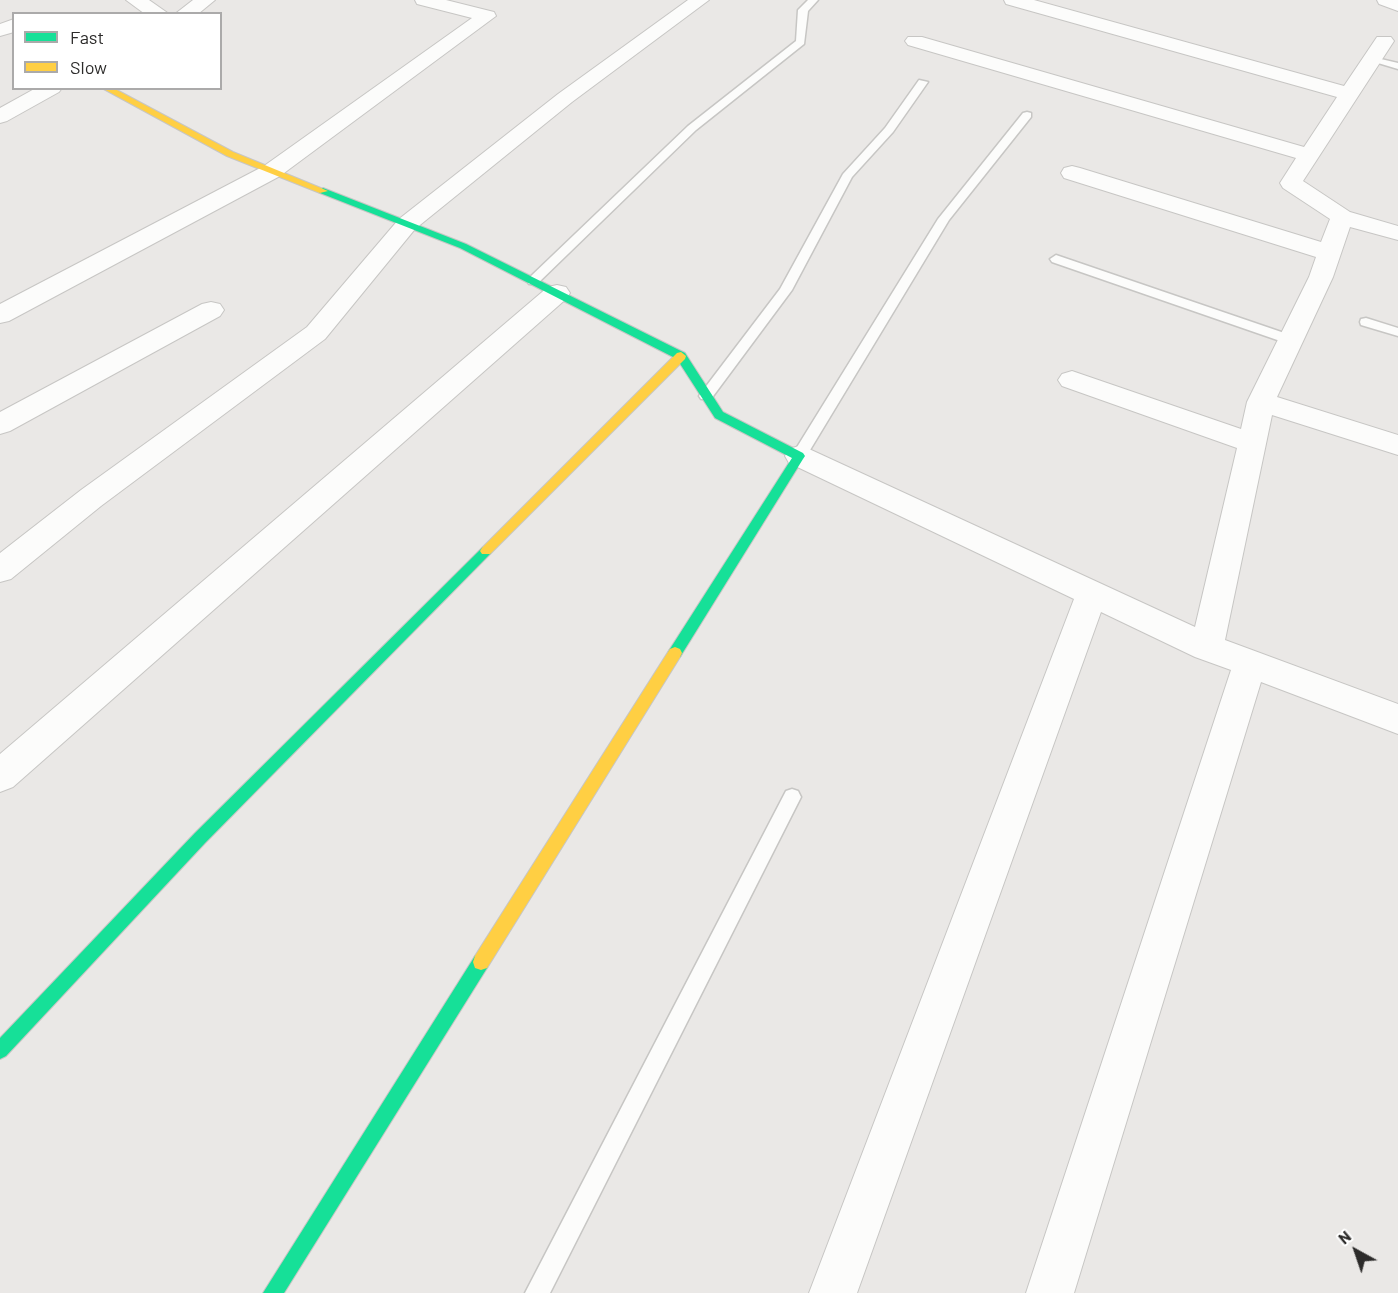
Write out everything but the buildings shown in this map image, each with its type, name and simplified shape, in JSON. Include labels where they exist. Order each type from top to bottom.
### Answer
[{"type":"street","points":[[135,0],[156,12]]},
{"type":"street","points":[[187,12],[206,0]]},
{"type":"street","points":[[0,315],[272,171],[487,16],[424,0]]},
{"type":"street","points":[[0,570],[91,498],[316,333],[407,224],[565,98],[700,0]]},
{"type":"street","points":[[1013,0],[1349,94]]},
{"type":"street","points":[[1386,0],[1398,5]]},
{"type":"street","points":[[915,41],[1309,155]]},
{"type":"street","points":[[1378,49],[1291,183],[1342,217],[1398,233]]},
{"type":"street","points":[[0,117],[48,90]]},
{"type":"street","points":[[110,90],[230,154],[463,246],[681,356],[719,415],[799,456],[1207,647],[1398,719]]},
{"type":"street","points":[[1072,173],[1330,253]]},
{"type":"street","points":[[1207,647],[1261,402],[1330,253],[1342,217]]},
{"type":"street","points":[[0,776],[545,287]]},
{"type":"street","points":[[0,424],[211,310]]},
{"type":"street","points":[[0,1050],[200,838],[681,356]]},
{"type":"street","points":[[1072,380],[1252,443]]},
{"type":"street","points":[[1261,402],[1398,446]]},
{"type":"street","points":[[273,1293],[799,456]]},
{"type":"street","points":[[833,1293],[1092,593]]},
{"type":"street","points":[[1050,1293],[1250,664]]},
{"type":"lane","points":[[545,287],[692,128],[801,42],[803,10],[813,0]]},
{"type":"lane","points":[[1378,49],[1398,66]]},
{"type":"lane","points":[[706,396],[786,290],[847,176],[889,130],[923,82]]},
{"type":"lane","points":[[799,456],[944,219],[1028,115]]},
{"type":"lane","points":[[1056,259],[1291,340]]},
{"type":"lane","points":[[1366,322],[1398,332]]},
{"type":"lane","points":[[537,1293],[792,797]]},
{"type":"traffic: fast","points":[[323,191],[463,246],[681,356],[719,415],[799,456],[675,653]]},
{"type":"traffic: fast","points":[[0,1050],[200,838],[486,551]]},
{"type":"traffic: fast","points":[[273,1293],[481,962]]},
{"type":"traffic: slow","points":[[110,90],[230,154],[323,191]]},
{"type":"traffic: slow","points":[[486,551],[681,356]]},
{"type":"traffic: slow","points":[[481,962],[675,653]]}]
